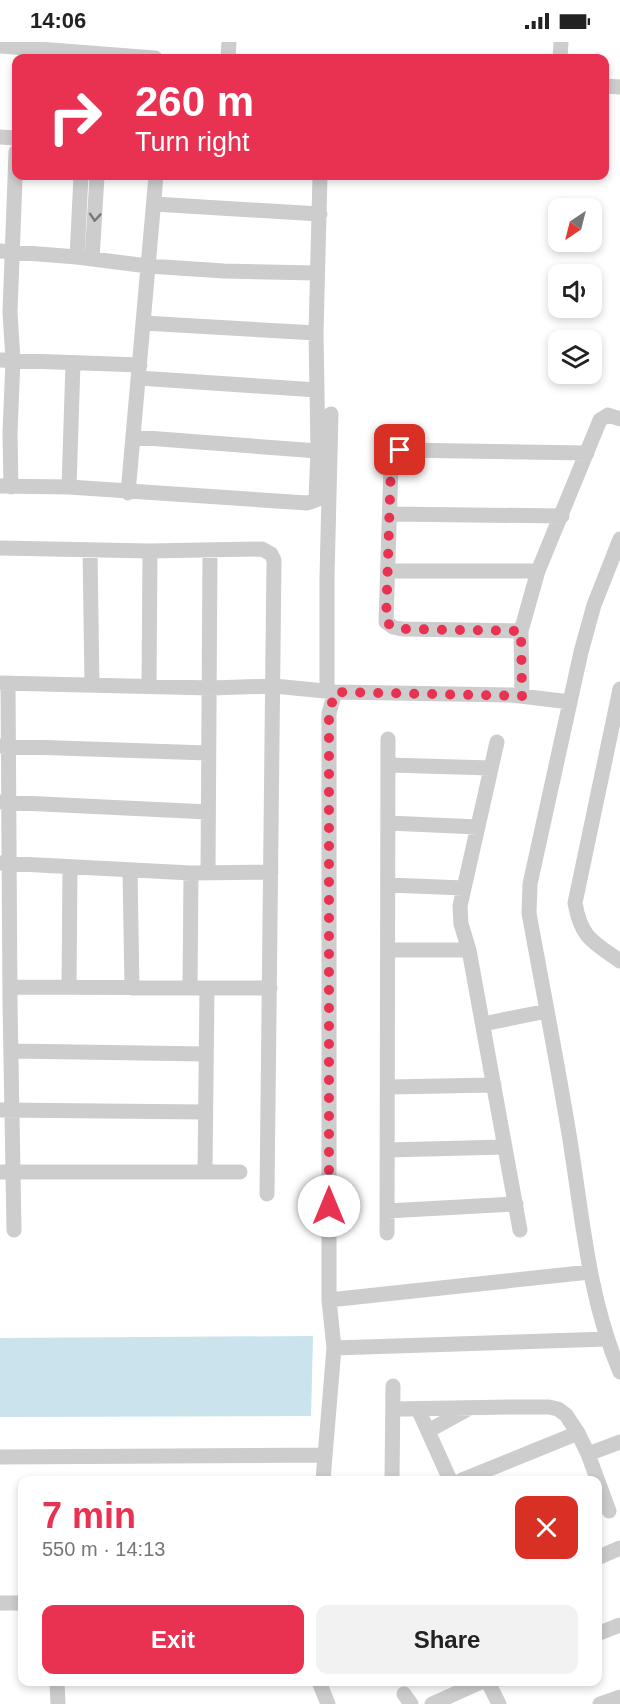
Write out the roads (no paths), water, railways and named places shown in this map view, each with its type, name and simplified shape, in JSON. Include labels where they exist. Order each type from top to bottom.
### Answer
[{"type":"street","points":[[0,46],[78,54]]},
{"type":"street","points":[[12,170],[7,193],[5,252],[5,486],[69,487],[128,493],[308,503],[316,500],[318,451],[316,333],[320,180]]},
{"type":"street","points":[[81,180],[85,258]]},
{"type":"street","points":[[85,258],[96,180]]},
{"type":"street","points":[[128,493],[156,180]]},
{"type":"street","points":[[154,204],[320,214]]},
{"type":"street","points":[[5,252],[85,258],[148,266],[224,271],[317,273]]},
{"type":"street","points":[[143,323],[316,333]]},
{"type":"street","points":[[6,360],[73,363],[317,390]]},
{"type":"street","points":[[69,487],[73,363]]},
{"type":"street","points":[[323,1476],[334,1348],[329,1300],[329,713],[331,692],[327,577],[331,414]]},
{"type":"street","points":[[522,696],[521,631],[538,571],[600,420],[608,415],[620,419]]},
{"type":"street","points":[[133,437],[318,451]]},
{"type":"street","points":[[521,631],[402,629],[386,622],[391,465],[400,450],[586,453]]},
{"type":"street","points":[[390,514],[562,516]]},
{"type":"street","points":[[620,540],[594,605],[570,702],[530,884],[529,913],[568,1128],[590,1272],[607,1339],[620,1372]]},
{"type":"street","points":[[0,548],[150,551],[262,549],[271,554],[274,560],[267,1194]]},
{"type":"street","points":[[90,550],[92,685]]},
{"type":"street","points":[[149,686],[150,551]]},
{"type":"street","points":[[208,873],[208,753],[211,688],[210,551]]},
{"type":"street","points":[[388,572],[538,571]]},
{"type":"street","points":[[14,1230],[7,1172],[4,683],[211,688],[274,686],[331,692],[522,696],[570,702]]},
{"type":"street","points":[[620,689],[575,903],[578,920],[587,937],[620,961]]},
{"type":"street","points":[[387,1233],[388,739]]},
{"type":"street","points":[[497,742],[460,906],[461,924],[469,950],[520,1230]]},
{"type":"street","points":[[4,746],[208,753]]},
{"type":"street","points":[[388,765],[491,768]]},
{"type":"street","points":[[4,802],[208,812]]},
{"type":"street","points":[[388,823],[478,827]]},
{"type":"street","points":[[5,864],[191,873],[271,872]]},
{"type":"street","points":[[69,987],[70,867]]},
{"type":"street","points":[[130,870],[132,987]]},
{"type":"street","points":[[190,988],[191,873]]},
{"type":"street","points":[[388,885],[464,888]]},
{"type":"street","points":[[388,950],[469,950]]},
{"type":"street","points":[[7,997],[69,987],[270,988]]},
{"type":"street","points":[[205,1170],[207,988]]},
{"type":"street","points":[[483,1024],[547,1011]]},
{"type":"street","points":[[8,1056],[206,1054]]},
{"type":"street","points":[[389,1087],[494,1085]]},
{"type":"street","points":[[6,1110],[205,1112]]},
{"type":"street","points":[[388,1149],[506,1147]]},
{"type":"street","points":[[7,1172],[205,1170],[240,1172]]},
{"type":"street","points":[[387,1211],[516,1204]]},
{"type":"street","points":[[329,1300],[590,1272]]},
{"type":"street","points":[[334,1348],[607,1339]]},
{"type":"street","points":[[392,1476],[393,1386]]},
{"type":"street","points":[[393,1409],[540,1407],[558,1409],[566,1414],[578,1433],[595,1476]]},
{"type":"street","points":[[428,1431],[470,1408]]},
{"type":"street","points":[[418,1409],[448,1476]]},
{"type":"street","points":[[472,1476],[578,1433]]},
{"type":"street","points":[[588,1454],[620,1442]]},
{"type":"street","points":[[0,1457],[325,1455]]},
{"type":"street","points":[[602,1494],[609,1511]]},
{"type":"street","points":[[602,1556],[620,1548]]},
{"type":"street","points":[[0,1603],[18,1603]]},
{"type":"street","points":[[602,1632],[620,1625]]},
{"type":"street","points":[[57,1686],[58,1704]]},
{"type":"street","points":[[321,1686],[328,1704]]},
{"type":"street","points":[[432,1704],[472,1686]]},
{"type":"street","points":[[490,1686],[499,1704]]},
{"type":"street","points":[[600,1704],[620,1697]]},
{"type":"water","points":[[313,1336],[311,1416],[0,1417],[0,1338]]}]
